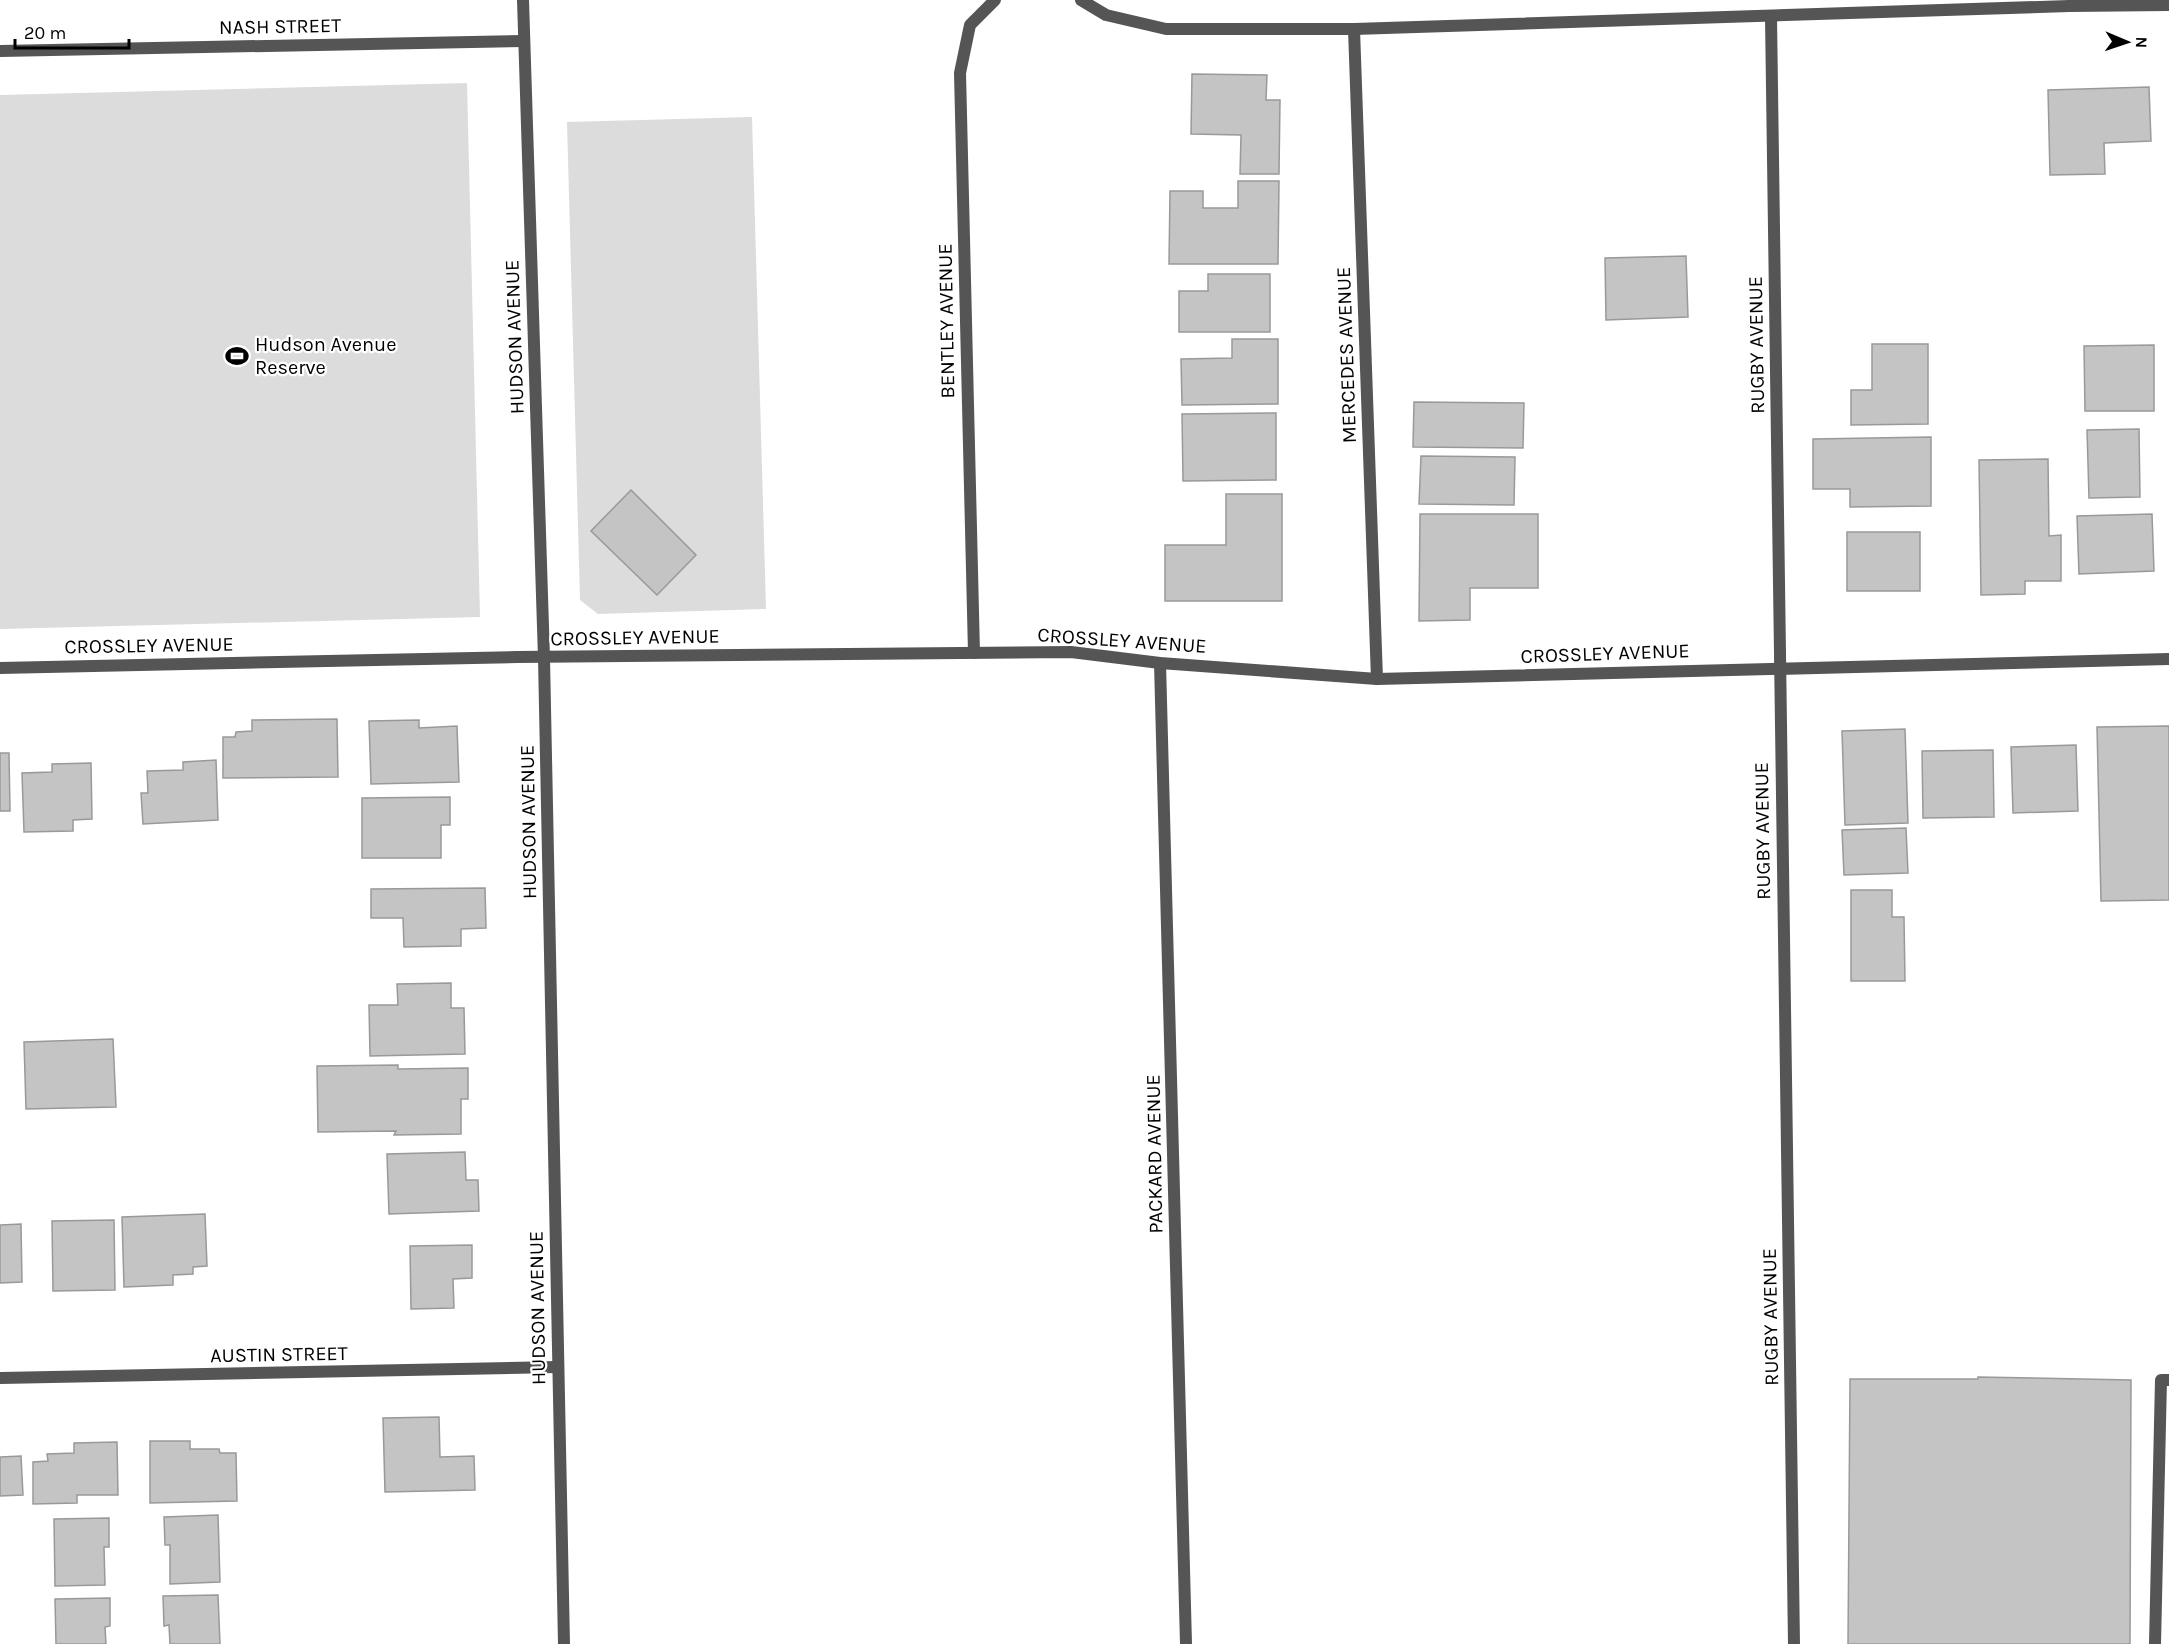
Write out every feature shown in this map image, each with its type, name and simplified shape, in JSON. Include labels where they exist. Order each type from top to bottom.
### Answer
[{"type":"street","name":"HUDSON AVENUE","points":[[523,0],[544,658],[564,1644]]},
{"type":"street","name":"BENTLEY AVENUE","points":[[974,653],[960,73],[970,25],[995,0]]},
{"type":"street","points":[[1081,0],[1106,15],[1166,28],[1354,29],[1771,17],[2068,3],[2169,5]]},
{"type":"street","name":"RUGBY AVENUE","points":[[1771,17],[1794,1644]]},
{"type":"street","name":"MERCEDES AVENUE","points":[[1354,29],[1377,679]]},
{"type":"street","name":"NASH STREET","points":[[0,51],[524,40]]},
{"type":"street","name":"CROSSLEY AVENUE","points":[[0,668],[544,658],[1071,652],[1160,663],[1377,679],[2169,659]]},
{"type":"street","name":"PACKARD AVENUE","points":[[1160,663],[1186,1644]]},
{"type":"street","name":"AUSTIN STREET","points":[[0,1378],[558,1367]]},
{"type":"street","points":[[2155,1644],[2161,1380],[2169,1380]]},
{"type":"shaded area","name":"Hudson Avenue Reserve","points":[[467,83],[480,617],[0,629],[0,95]]},
{"type":"shaded area","points":[[752,117],[766,609],[598,614],[580,600],[567,122]]},
{"type":"building","points":[[1192,74],[1267,75],[1266,100],[1280,100],[1279,174],[1240,174],[1241,135],[1191,134]]},
{"type":"building","points":[[2149,87],[2151,141],[2104,143],[2105,174],[2050,175],[2048,90]]},
{"type":"building","points":[[1238,181],[1279,181],[1278,264],[1169,264],[1170,191],[1203,191],[1203,208],[1238,208]]},
{"type":"building","points":[[1686,256],[1688,317],[1606,320],[1605,258]]},
{"type":"building","points":[[1208,274],[1270,274],[1270,332],[1179,332],[1179,291],[1208,291]]},
{"type":"building","points":[[1232,339],[1278,339],[1278,404],[1182,405],[1181,359],[1232,358]]},
{"type":"building","points":[[1872,344],[1928,344],[1928,424],[1851,425],[1851,390],[1872,390]]},
{"type":"building","points":[[2154,345],[2154,411],[2085,411],[2084,346]]},
{"type":"building","points":[[1414,402],[1524,403],[1523,448],[1413,447]]},
{"type":"building","points":[[1276,413],[1276,480],[1183,481],[1182,414]]},
{"type":"building","points":[[2139,429],[2140,497],[2089,498],[2087,430]]},
{"type":"building","points":[[1931,437],[1931,506],[1850,507],[1850,489],[1813,489],[1813,439]]},
{"type":"building","points":[[1421,456],[1515,457],[1514,505],[1419,504]]},
{"type":"building","points":[[2048,459],[2049,536],[2061,535],[2061,581],[2025,581],[2025,594],[1981,595],[1979,460]]},
{"type":"building","points":[[631,490],[696,555],[657,595],[591,531]]},
{"type":"building","points":[[1226,494],[1282,494],[1282,601],[1165,601],[1165,545],[1226,545]]},
{"type":"building","points":[[1420,514],[1538,514],[1538,588],[1470,588],[1470,620],[1419,621]]},
{"type":"building","points":[[2152,514],[2154,571],[2079,574],[2077,516]]},
{"type":"building","points":[[1847,532],[1920,532],[1920,591],[1847,591]]},
{"type":"building","points":[[337,719],[338,777],[223,778],[223,737],[235,737],[236,732],[252,731],[252,720]]},
{"type":"building","points":[[419,720],[419,728],[457,726],[459,782],[371,784],[369,721]]},
{"type":"building","points":[[2169,726],[2169,900],[2101,901],[2097,727]]},
{"type":"building","points":[[1905,729],[1908,823],[1845,825],[1842,731]]},
{"type":"building","points":[[2076,745],[2078,811],[2013,813],[2011,747]]},
{"type":"building","points":[[1993,750],[1994,817],[1923,818],[1922,751]]},
{"type":"building","points":[[0,753],[9,753],[10,811],[0,811]]},
{"type":"building","points":[[216,760],[218,820],[143,824],[141,793],[148,793],[147,771],[183,770],[183,762]]},
{"type":"building","points":[[91,763],[92,819],[73,820],[73,831],[24,832],[22,773],[52,772],[52,764]]},
{"type":"building","points":[[450,797],[450,825],[441,825],[441,858],[362,858],[362,798]]},
{"type":"building","points":[[1906,828],[1908,873],[1844,875],[1842,830]]},
{"type":"building","points":[[485,888],[486,928],[461,929],[461,946],[404,947],[403,918],[371,918],[371,889]]},
{"type":"building","points":[[1851,890],[1892,890],[1892,917],[1904,917],[1905,981],[1851,981]]},
{"type":"building","points":[[451,983],[451,1008],[464,1008],[465,1054],[370,1056],[369,1005],[398,1005],[397,984]]},
{"type":"building","points":[[113,1039],[116,1107],[26,1109],[24,1042]]},
{"type":"building","points":[[398,1065],[398,1069],[468,1068],[468,1099],[461,1099],[461,1134],[394,1135],[396,1131],[318,1132],[317,1066]]},
{"type":"building","points":[[465,1152],[466,1180],[478,1180],[479,1211],[389,1214],[387,1154]]},
{"type":"building","points":[[205,1214],[207,1266],[193,1267],[193,1274],[173,1275],[173,1285],[124,1287],[122,1217]]},
{"type":"building","points":[[114,1220],[115,1290],[53,1291],[52,1221]]},
{"type":"building","points":[[21,1224],[22,1282],[0,1283],[0,1225]]},
{"type":"building","points":[[472,1245],[472,1278],[453,1279],[454,1308],[411,1309],[410,1246]]},
{"type":"building","points":[[1978,1377],[2131,1380],[2130,1644],[1848,1644],[1850,1379],[1978,1379]]},
{"type":"building","points":[[439,1417],[440,1457],[474,1456],[475,1490],[385,1492],[383,1418]]},
{"type":"building","points":[[150,1441],[190,1441],[190,1449],[219,1449],[220,1453],[236,1453],[237,1501],[150,1503]]},
{"type":"building","points":[[117,1442],[118,1495],[77,1495],[77,1503],[33,1504],[33,1462],[48,1461],[47,1454],[74,1453],[74,1443]]},
{"type":"building","points":[[21,1456],[23,1495],[0,1496],[0,1457]]},
{"type":"building","points":[[218,1515],[220,1582],[170,1584],[170,1545],[165,1545],[164,1517]]},
{"type":"building","points":[[109,1518],[109,1547],[104,1547],[105,1585],[55,1586],[54,1519]]},
{"type":"building","points":[[218,1595],[220,1644],[170,1644],[169,1625],[164,1626],[163,1596]]},
{"type":"building","points":[[110,1598],[110,1626],[105,1627],[106,1644],[56,1644],[55,1599]]},
{"type":"place","name":"Hudson Avenue Reserve","points":[[237,356]]}]
